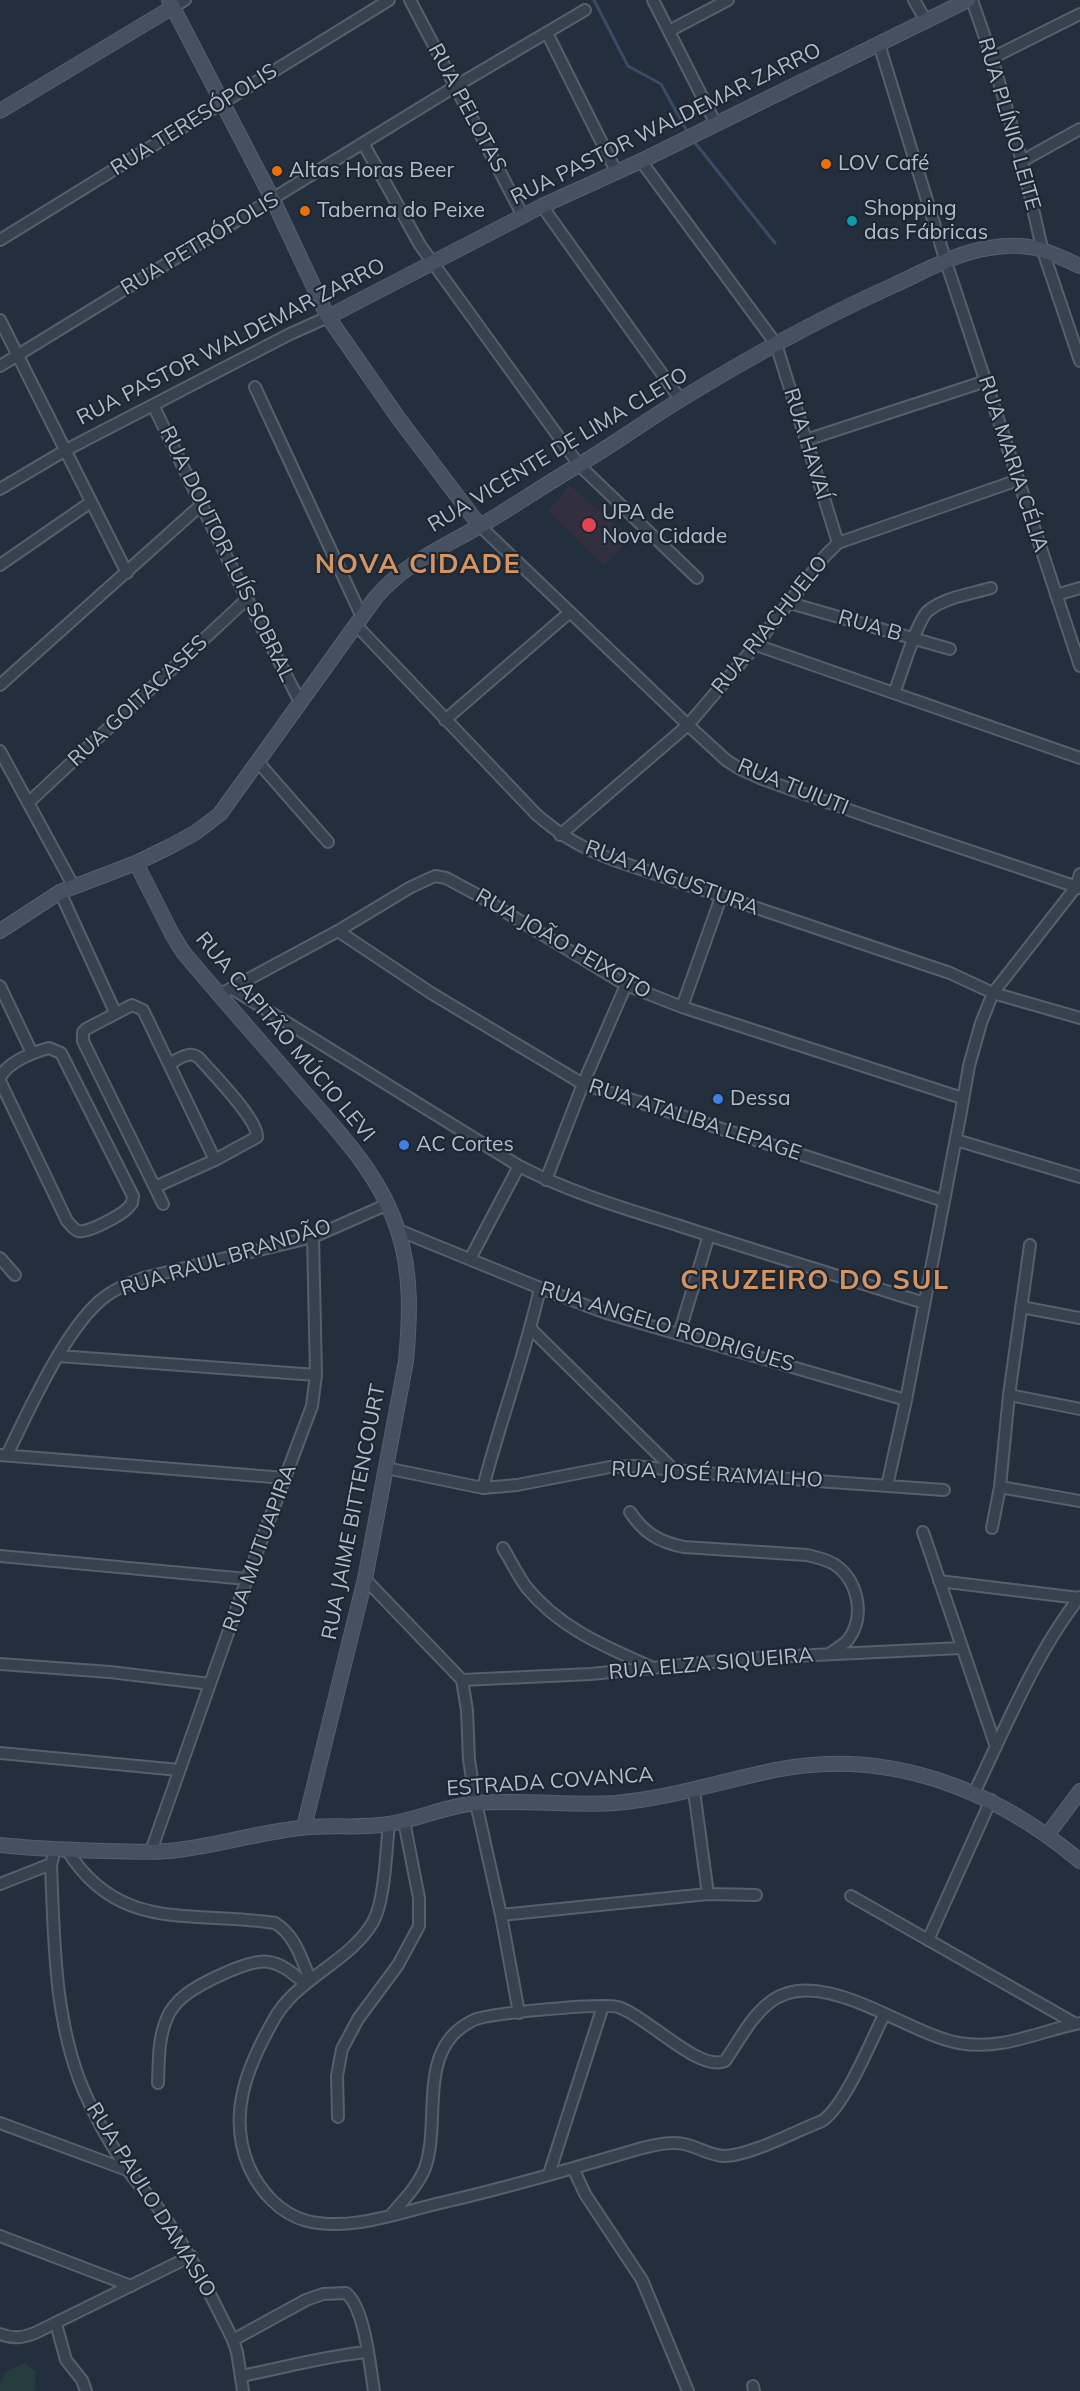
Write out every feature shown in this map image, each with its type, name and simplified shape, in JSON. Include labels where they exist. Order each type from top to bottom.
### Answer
[{"type":"street","name":"RUA TERESÓPOLIS","points":[[0,240],[389,0]]},
{"type":"street","name":"RUA PELOTAS","points":[[410,0],[523,216]]},
{"type":"street","points":[[653,0],[716,124]]},
{"type":"street","points":[[669,31],[728,0]]},
{"type":"street","points":[[914,0],[926,21]]},
{"type":"street","name":"RUA PASTOR WALDEMAR ZARRO","points":[[0,489],[66,450],[290,334],[433,264],[542,206],[641,161],[970,0]]},
{"type":"street","name":"RUA PLÍNIO LEITE","points":[[970,0],[992,58],[1022,160],[1042,248],[1080,361]]},
{"type":"street","points":[[0,111],[176,2],[328,316],[399,419],[480,526]]},
{"type":"street","name":"RUA PETRÓPOLIS","points":[[0,366],[273,200],[363,142],[585,10]]},
{"type":"street","points":[[992,58],[1080,14]]},
{"type":"street","points":[[547,33],[616,171]]},
{"type":"street","name":"RUA MARIA CÉLIA","points":[[879,44],[946,261],[1080,666]]},
{"type":"street","points":[[1022,160],[1080,129]]},
{"type":"street","points":[[363,142],[420,245],[579,465],[697,578]]},
{"type":"street","name":"RUA HAVAÍ","points":[[641,161],[776,345],[838,543]]},
{"type":"street","points":[[542,206],[680,399]]},
{"type":"street","name":"RUA VICENTE DE LIMA CLETO","points":[[0,931],[60,892],[136,863],[195,833],[220,814],[376,597],[402,571],[579,465],[680,399],[870,296],[967,253],[989,248],[1024,246],[1042,248],[1080,266]]},
{"type":"street","points":[[0,320],[127,573]]},
{"type":"street","points":[[806,440],[986,381]]},
{"type":"street","name":"RUA ANGUSTURA","points":[[255,387],[359,621],[444,720],[536,814],[560,835],[605,857],[950,973],[993,993],[1080,1018]]},
{"type":"street","name":"RUA DOUTOR LUÍS SOBRAL","points":[[153,405],[247,599],[300,702]]},
{"type":"street","name":"RUA RIACHUELO","points":[[560,835],[688,725],[838,543],[1018,480]]},
{"type":"street","points":[[0,565],[91,502]]},
{"type":"street","points":[[0,685],[201,505]]},
{"type":"street","name":"RUA TUIUTI","points":[[480,526],[726,760],[762,779],[1078,888]]},
{"type":"street","points":[[894,693],[922,617],[933,607],[991,588]]},
{"type":"street","points":[[1056,595],[1080,588]]},
{"type":"street","name":"RUA GOITACASES","points":[[28,802],[247,599]]},
{"type":"street","name":"RUA B","points":[[790,603],[951,649]]},
{"type":"street","points":[[444,720],[570,612]]},
{"type":"street","points":[[756,645],[1080,758]]},
{"type":"street","points":[[0,751],[74,887]]},
{"type":"street","points":[[258,762],[328,842]]},
{"type":"street","name":"RUA CAPITÃO MÚCIO LEVI","points":[[136,863],[183,952],[225,992],[372,1175],[388,1204]]},
{"type":"street","points":[[887,1486],[906,1400],[962,1098],[981,1023],[993,993],[1078,888],[1080,874]]},
{"type":"street","name":"RUA JOÃO PEIXOTO","points":[[225,992],[338,931],[424,879],[435,876],[446,878],[626,985],[682,1007],[962,1098]]},
{"type":"street","points":[[60,892],[115,1012]]},
{"type":"street","points":[[682,1007],[721,897]]},
{"type":"street","name":"RUA ATALIBA LEPAGE","points":[[338,931],[432,993],[583,1084],[944,1201]]},
{"type":"street","points":[[546,1180],[583,1084],[626,985]]},
{"type":"street","points":[[0,986],[32,1053]]},
{"type":"street","points":[[225,992],[546,1180],[709,1236],[924,1303]]},
{"type":"street","points":[[163,1204],[83,1041],[83,1032],[86,1029],[132,1005],[143,1010],[215,1160]]},
{"type":"street","points":[[49,1048],[61,1053],[133,1196],[132,1203],[124,1212],[87,1231],[78,1231],[67,1221],[0,1080],[4,1071],[32,1053],[49,1048]]},
{"type":"street","points":[[155,1187],[215,1160],[257,1137],[256,1127],[238,1102],[196,1055],[188,1054],[170,1064]]},
{"type":"street","points":[[956,1140],[1080,1177]]},
{"type":"street","points":[[470,1259],[519,1166]]},
{"type":"street","name":"RUA JAIME BITTENCOURT","points":[[304,1827],[365,1579],[406,1361],[409,1279],[398,1230],[388,1204]]},
{"type":"street","name":"RUA RAUL BRANDÃO","points":[[3,1455],[72,1333],[88,1312],[104,1297],[122,1286],[143,1278],[313,1237],[388,1204]]},
{"type":"street","name":"RUA ANGELO RODRIGUES","points":[[398,1230],[606,1313],[906,1400]]},
{"type":"street","points":[[680,1334],[709,1236]]},
{"type":"street","name":"RUA MUTUAPIRA","points":[[151,1851],[247,1579],[312,1406],[316,1375],[313,1237]]},
{"type":"street","points":[[992,1528],[1000,1487],[1030,1245]]},
{"type":"street","points":[[0,1258],[15,1275]]},
{"type":"street","points":[[483,1488],[496,1436],[531,1329],[540,1288]]},
{"type":"street","points":[[1021,1307],[1080,1318]]},
{"type":"street","points":[[531,1329],[674,1470]]},
{"type":"street","points":[[59,1356],[316,1375]]},
{"type":"street","points":[[1010,1395],[1080,1409]]},
{"type":"street","points":[[3,1455],[285,1478]]},
{"type":"street","name":"RUA JOSÉ RAMALHO","points":[[386,1468],[483,1488],[517,1485],[610,1467],[635,1466],[944,1490]]},
{"type":"street","points":[[1000,1487],[1080,1501]]},
{"type":"street","points":[[630,1512],[646,1532],[668,1544],[705,1549],[807,1555],[820,1557],[834,1564],[854,1588],[858,1609],[856,1622],[847,1641],[829,1654]]},
{"type":"street","points":[[923,1532],[996,1747]]},
{"type":"street","points":[[503,1548],[525,1586],[542,1605],[567,1626],[605,1647],[654,1668]]},
{"type":"street","points":[[0,1556],[247,1579]]},
{"type":"street","points":[[365,1579],[462,1680],[467,1710],[469,1760],[476,1803],[501,1916],[519,2013]]},
{"type":"street","points":[[939,1581],[1080,1598]]},
{"type":"street","points":[[974,1793],[1060,1624],[1080,1598]]},
{"type":"street","name":"RUA ELZA SIQUEIRA","points":[[462,1680],[591,1674],[752,1658],[961,1648]]},
{"type":"street","points":[[0,1664],[129,1674],[210,1684]]},
{"type":"street","points":[[0,1753],[179,1770]]},
{"type":"street","name":"ESTRADA COVANCA","points":[[0,1845],[151,1851],[183,1849],[304,1827],[389,1824],[449,1807],[476,1803],[609,1803],[694,1791],[775,1770],[802,1766],[840,1765],[904,1770],[937,1778],[991,1800],[1048,1834],[1080,1860]]},
{"type":"street","points":[[694,1791],[708,1894]]},
{"type":"street","points":[[1048,1834],[1080,1791]]},
{"type":"street","points":[[928,1940],[991,1800]]},
{"type":"street","points":[[338,2117],[337,2076],[342,2049],[358,2019],[398,1965],[419,1926],[419,1898],[404,1821]]},
{"type":"street","points":[[389,1824],[381,1892],[374,1920],[351,1947],[307,1981],[274,2017],[246,2078],[239,2106],[239,2135],[254,2177],[271,2201],[286,2212],[304,2220],[326,2224],[347,2224],[390,2216],[668,2143],[684,2144],[710,2154],[733,2155],[822,2121],[831,2114],[841,2100],[884,2015]]},
{"type":"street","points":[[61,1849],[90,1879],[118,1899],[145,1911],[275,1923],[285,1929],[291,1938],[307,1981]]},
{"type":"street","name":"RUA PAULO DAMASIO","points":[[61,1849],[51,1864],[57,1968],[63,2022],[72,2060],[97,2119],[128,2170],[191,2256],[233,2340],[243,2391]]},
{"type":"street","points":[[0,1884],[51,1864]]},
{"type":"street","points":[[501,1916],[708,1894],[756,1895]]},
{"type":"street","points":[[851,1896],[1078,2024]]},
{"type":"street","points":[[158,2083],[159,2049],[166,2019],[184,1996],[209,1982],[259,1962],[282,1966],[307,1981]]},
{"type":"street","points":[[390,2216],[420,2178],[426,2166],[433,2095],[439,2056],[444,2044],[457,2031],[475,2019],[519,2013],[603,2006],[616,2007],[633,2013],[687,2050],[710,2063],[717,2064],[725,2061],[764,2007],[771,2001],[793,1991],[825,1992],[867,2006],[939,2038],[980,2046],[1009,2043],[1078,2024]]},
{"type":"street","points":[[549,2174],[603,2006]]},
{"type":"street","points":[[0,2123],[128,2170]]},
{"type":"street","points":[[573,2168],[591,2203],[642,2280],[688,2391]]},
{"type":"street","points":[[0,2235],[131,2286]]},
{"type":"street","points":[[0,2334],[9,2338],[22,2338],[56,2324],[191,2256]]},
{"type":"street","points":[[233,2340],[323,2294],[346,2293],[352,2298],[357,2313],[374,2391]]},
{"type":"street","points":[[56,2324],[66,2360],[82,2380],[86,2391]]},
{"type":"street","points":[[241,2376],[340,2355],[367,2352]]},
{"type":"shaded area","name":"UPA de Nova Cidade","points":[[569,485],[632,538],[604,565],[549,511]]},
{"type":"green space","points":[[25,2363],[36,2372],[35,2391],[0,2391],[0,2385],[7,2372]]},
{"type":"waterway","points":[[594,0],[628,66],[661,84],[688,133]]},
{"type":"waterway","points":[[692,139],[775,243]]},
{"type":"place","name":"LOV Café","points":[[826,164]]},
{"type":"place","name":"Altas Horas Beer","points":[[277,171]]},
{"type":"place","name":"Taberna do Peixe","points":[[305,211]]},
{"type":"place","name":"Shopping das Fábricas","points":[[852,221]]},
{"type":"place","name":"UPA de Nova Cidade","points":[[589,525]]},
{"type":"place","name":"Dessa","points":[[718,1099]]},
{"type":"place","name":"AC Cortes","points":[[404,1145]]},
{"type":"district","name":"NOVA CIDADE","points":[[418,565]]},
{"type":"district","name":"CRUZEIRO DO SUL","points":[[815,1281]]}]
